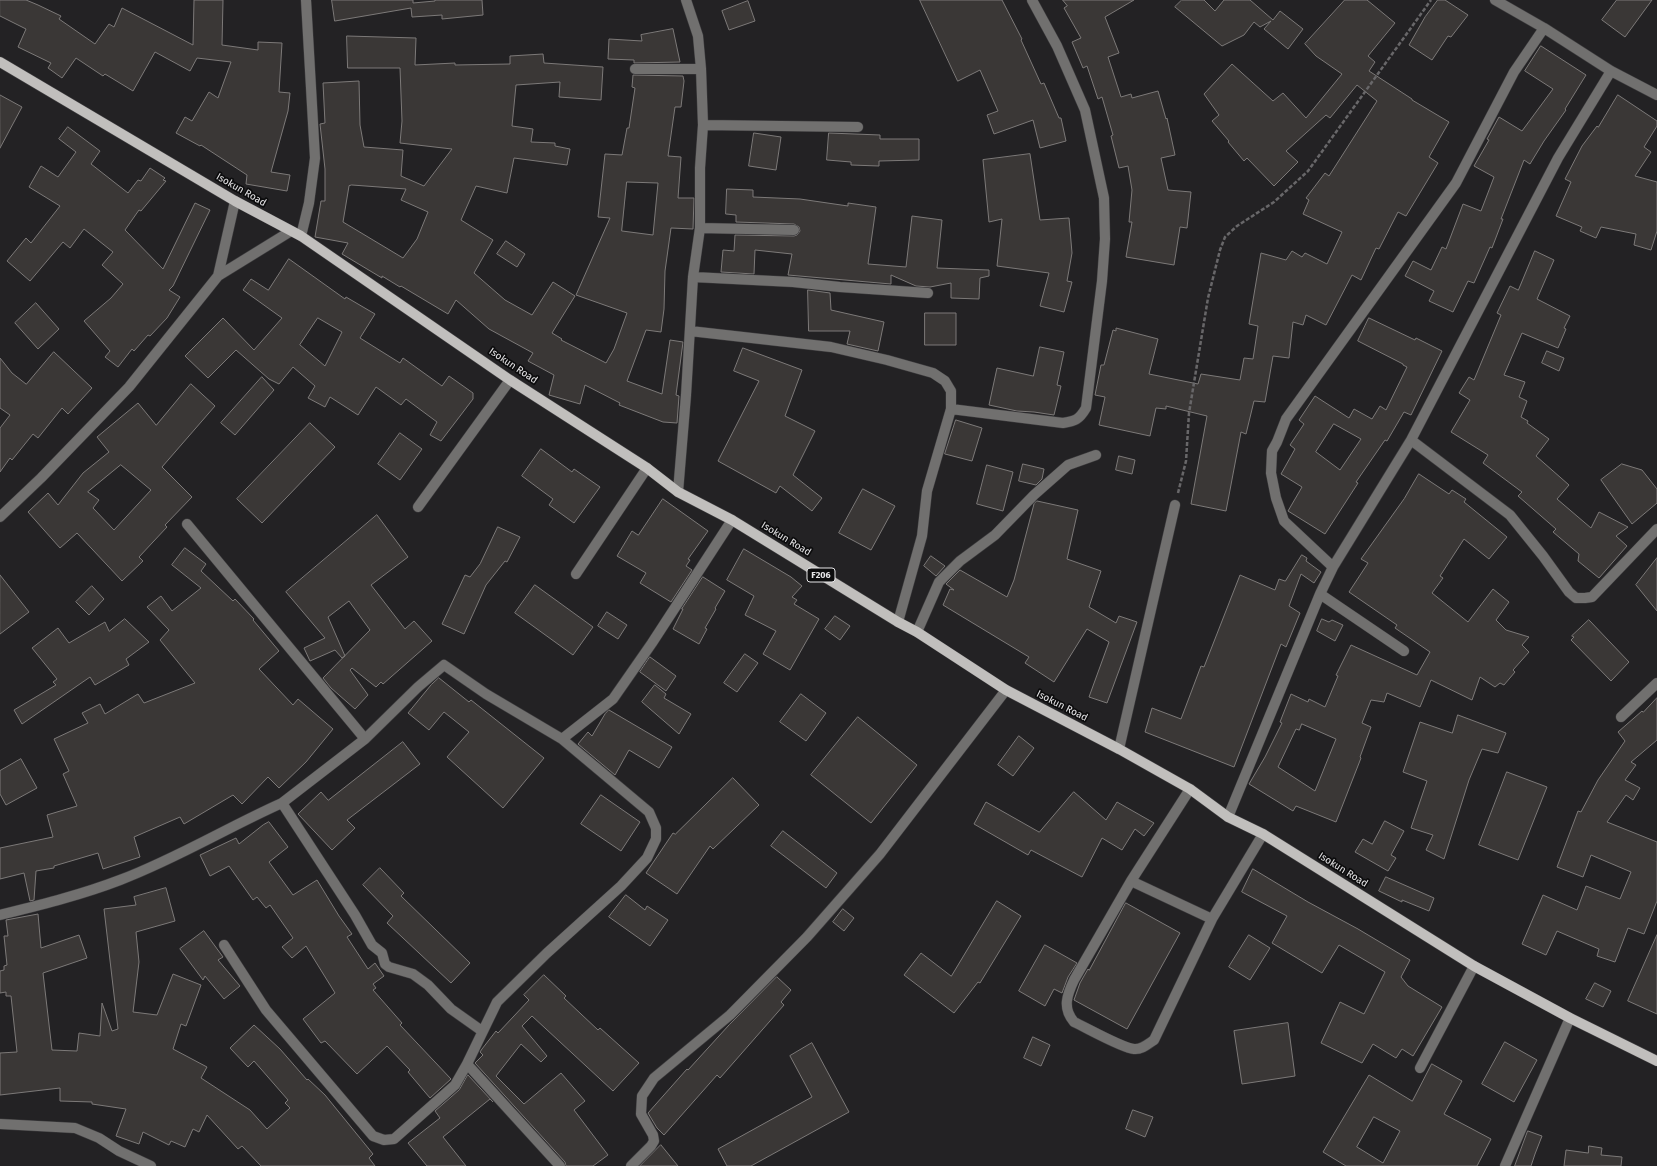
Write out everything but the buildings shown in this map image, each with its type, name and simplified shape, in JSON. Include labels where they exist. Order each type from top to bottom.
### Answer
[{"type":"main road","name":"Isokun Road","points":[[0,62],[235,201],[301,236],[510,380],[647,468],[678,492],[732,520],[898,622],[917,632],[1006,690],[1119,749],[1190,789],[1228,817],[1263,834],[1474,966],[1570,1018],[1657,1060]]},
{"type":"street","points":[[301,236],[309,203],[315,158],[306,0]]},
{"type":"street","points":[[678,492],[693,277],[700,228],[700,168],[703,125],[698,36],[686,0]]},
{"type":"street","points":[[951,409],[1063,423],[1081,417],[1086,408],[1102,281],[1105,239],[1104,198],[1085,110],[1057,46],[1032,0]]},
{"type":"street","points":[[1495,0],[1544,28],[1611,71],[1657,95]]},
{"type":"street","points":[[1333,567],[1284,521],[1274,492],[1271,473],[1272,451],[1286,419],[1456,183],[1514,72],[1544,28]]},
{"type":"street","points":[[635,69],[701,69]]},
{"type":"street","points":[[1228,817],[1320,594],[1333,567],[1411,440],[1558,158],[1611,71]]},
{"type":"street","points":[[703,125],[858,127]]},
{"type":"street","points":[[218,276],[235,201]]},
{"type":"street","points":[[700,228],[794,230]]},
{"type":"street","points":[[0,517],[41,478],[129,387],[218,276],[291,231]]},
{"type":"street","points":[[693,277],[793,282],[928,293]]},
{"type":"street","points":[[690,331],[831,347],[887,360],[933,373],[945,380],[951,391],[951,409],[927,491],[922,536],[898,622]]},
{"type":"street","points":[[418,507],[510,380]]},
{"type":"street","points":[[1411,440],[1510,515],[1543,556],[1568,592],[1576,598],[1592,597],[1657,529]]},
{"type":"street","points":[[917,632],[940,582],[960,561],[995,535],[1034,495],[1068,466],[1096,455]]},
{"type":"street","points":[[576,574],[647,468]]},
{"type":"street","points":[[1119,749],[1175,505]]},
{"type":"street","points":[[562,739],[613,698],[652,643],[732,520]]},
{"type":"street","points":[[187,524],[365,739]]},
{"type":"street","points":[[1320,594],[1404,650]]},
{"type":"street","points":[[0,915],[50,903],[120,880],[196,846],[246,819],[282,803],[365,739],[418,687],[444,666],[486,694],[562,739],[649,812],[656,828],[656,839],[647,858],[621,886],[547,953],[497,1002],[467,1064],[455,1085],[394,1139],[384,1140],[373,1136],[266,1010],[224,945]]},
{"type":"street","points":[[1621,717],[1657,683]]},
{"type":"street","points":[[631,1166],[654,1141],[653,1135],[642,1114],[642,1096],[654,1078],[730,1015],[807,937],[880,854],[1006,690]]},
{"type":"street","points":[[1190,789],[1131,881],[1069,989],[1066,1004],[1068,1015],[1074,1022],[1135,1050],[1154,1040],[1212,919],[1263,834]]},
{"type":"street","points":[[282,803],[372,944],[382,953],[385,964],[389,967],[413,974],[428,985],[451,1009],[482,1031]]},
{"type":"street","points":[[1131,881],[1212,919]]},
{"type":"street","points":[[1420,1068],[1474,966]]},
{"type":"street","points":[[1505,1166],[1570,1018]]},
{"type":"street","points":[[467,1064],[560,1166]]},
{"type":"street","points":[[0,1124],[75,1128],[99,1138],[119,1151],[151,1166]]},
{"type":"path","points":[[1175,505],[1186,461],[1189,413],[1208,298],[1220,250],[1225,237],[1237,226],[1274,202],[1308,171],[1431,0]]}]
